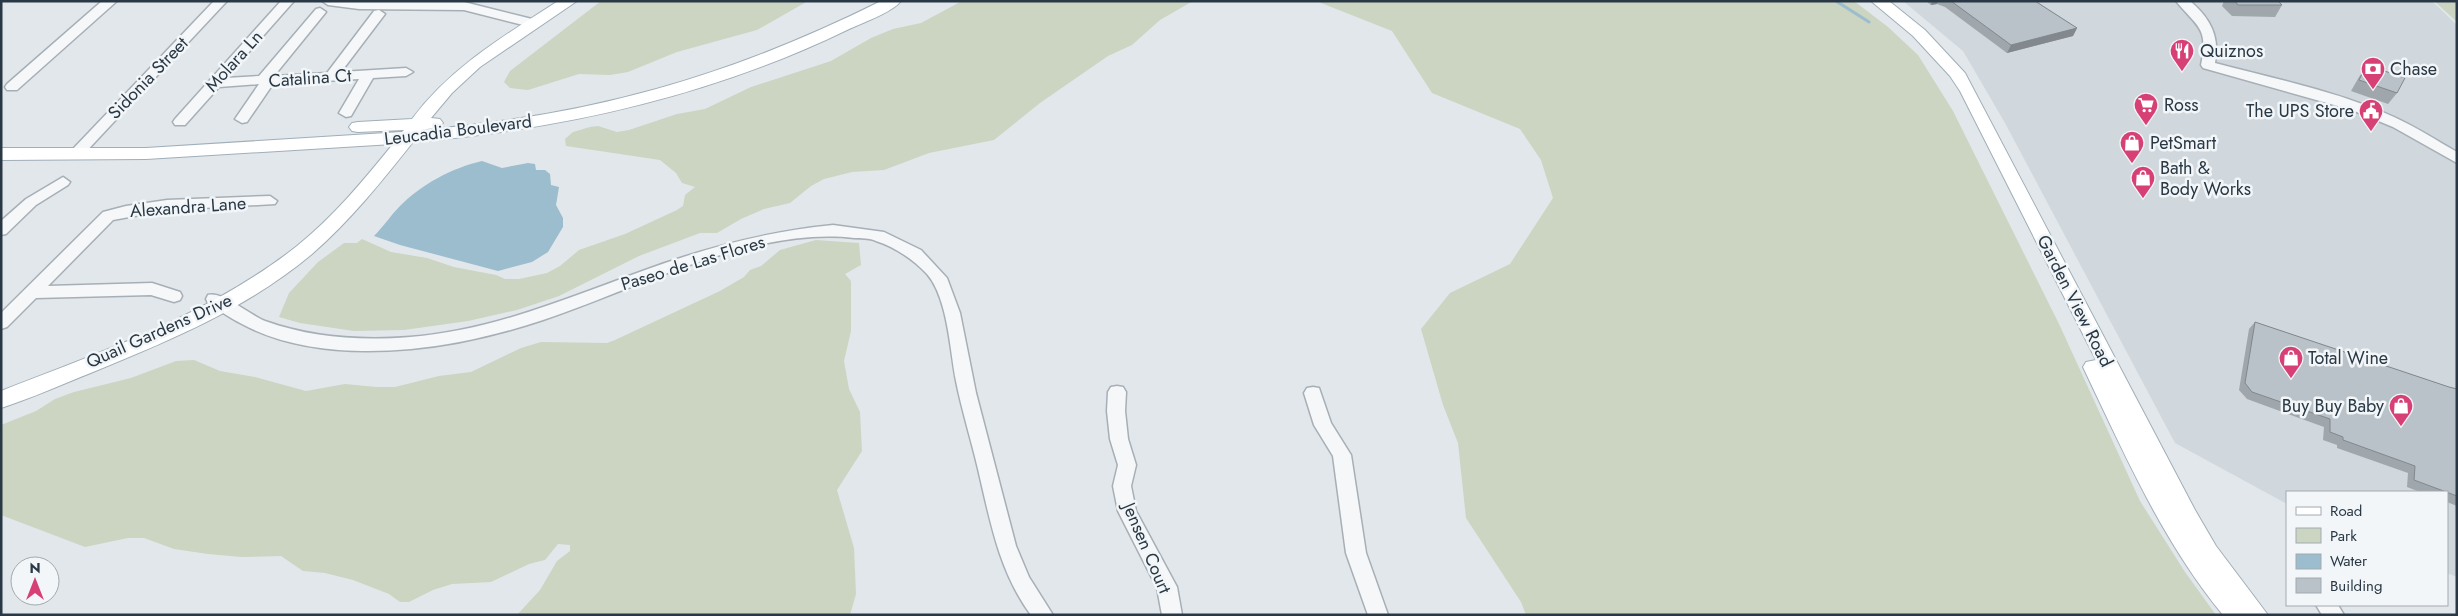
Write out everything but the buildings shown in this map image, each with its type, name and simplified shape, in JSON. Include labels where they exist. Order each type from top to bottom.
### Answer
[{"type":"main road","name":"Quail Gardens Drive","points":[[531,22],[557,1]]},
{"type":"main road","name":"Quail Gardens Drive","points":[[1,400],[218,303],[297,243],[334,207],[404,131],[438,85],[457,68],[569,1]]},
{"type":"main road","name":"Leucadia Boulevard","points":[[404,131],[512,114],[637,90],[701,72],[772,47],[817,28],[871,1]]},
{"type":"main road","name":"Leucadia Boulevard","points":[[1,142],[82,148],[125,154],[404,131],[514,125],[642,100],[709,81],[780,56],[826,36],[893,1]]},
{"type":"main road","name":"Garden View Road","points":[[1864,1],[1897,25],[1936,65],[1960,101],[2160,500],[2190,553],[2215,590],[2238,615]]},
{"type":"main road","name":"Garden View Road","points":[[1879,1],[1918,32],[1957,73],[2187,517],[2208,553],[2256,615]]},
{"type":"main road","name":"Leucadia Boulevard","points":[[1,154],[82,148]]},
{"type":"main road","name":"Quail Gardens Drive","points":[[1,391],[196,309],[218,303]]},
{"type":"street","points":[[12,87],[111,1]]},
{"type":"street","name":"Sidonia Street","points":[[82,148],[221,1]]},
{"type":"street","name":"Molara Ln","points":[[180,122],[288,1]]},
{"type":"street","points":[[2182,1],[2200,16],[2210,33],[2208,65],[2342,102],[2378,115],[2416,134],[2457,159]]},
{"type":"street","points":[[242,119],[265,81],[324,6],[405,4],[464,6],[531,22]]},
{"type":"street","points":[[330,77],[379,14]]},
{"type":"street","name":"Catalina Ct","points":[[214,83],[406,72]]},
{"type":"street","points":[[346,113],[369,74]]},
{"type":"street","points":[[1,230],[31,202],[63,182]]},
{"type":"street","name":"Alexandra Lane","points":[[1,323],[108,216],[124,211],[190,204],[270,201]]},
{"type":"street","name":"Paseo de Las Flores","points":[[218,303],[239,318],[256,325],[302,338],[358,344],[428,340],[491,329],[537,316],[678,264],[738,246],[793,234],[839,230],[883,236],[914,252],[940,280],[952,316],[969,401],[1002,535],[1017,574],[1043,615]]},
{"type":"street","points":[[32,292],[152,288],[174,296]]},
{"type":"street","name":"Jensen Court","points":[[1117,392],[1116,411],[1119,439],[1127,465],[1122,486],[1127,511],[1167,587],[1172,615]]},
{"type":"street","points":[[1313,393],[1323,425],[1342,455],[1356,553],[1378,615]]},
{"type":"shaded area","points":[[1903,1],[2432,1],[2457,25],[2457,577],[2448,573],[2448,491],[2286,491],[2286,503],[2175,443],[2005,123],[1963,51]]},
{"type":"green space","points":[[601,1],[808,1],[757,30],[677,52],[628,72],[610,75],[579,74],[528,90],[510,88],[504,82],[510,71]]},
{"type":"green space","points":[[962,1],[1193,1],[1160,20],[1132,45],[1108,56],[1040,103],[994,140],[929,153],[884,170],[852,172],[824,179],[811,186],[790,203],[764,209],[741,219],[717,233],[700,233],[639,256],[559,296],[517,310],[468,321],[404,330],[354,331],[300,323],[279,317],[289,293],[318,262],[344,243],[357,243],[362,239],[391,252],[427,258],[454,267],[496,275],[505,279],[519,279],[547,273],[560,266],[579,250],[625,234],[677,210],[683,206],[685,195],[695,187],[682,183],[676,173],[660,160],[566,146],[565,139],[573,132],[598,126],[617,132],[629,130],[677,114],[705,109],[751,87],[831,61],[871,38],[893,29],[921,23]]},
{"type":"green space","points":[[1316,1],[1854,1],[1888,27],[1918,55],[1953,111],[2060,326],[2140,501],[2185,572],[2216,615],[1526,615],[1521,602],[1466,518],[1458,443],[1443,405],[1421,329],[1450,293],[1510,264],[1553,198],[1541,160],[1520,129],[1432,93],[1392,31]]},
{"type":"green space","points":[[2434,1],[2457,1],[2457,22]]},
{"type":"green space","points":[[816,240],[859,243],[861,265],[845,274],[851,281],[851,331],[844,361],[849,389],[860,412],[862,451],[837,490],[854,548],[856,594],[850,615],[517,615],[540,590],[557,561],[570,551],[570,545],[558,544],[545,560],[529,564],[491,582],[452,584],[433,590],[409,602],[400,602],[389,594],[353,580],[325,573],[303,571],[281,556],[241,557],[208,554],[174,549],[144,538],[128,538],[85,547],[1,515],[1,425],[36,411],[55,399],[74,392],[131,378],[176,361],[194,360],[220,371],[255,377],[306,391],[345,384],[395,387],[439,376],[471,372],[521,348],[541,342],[607,343],[615,340],[720,291],[744,277],[750,270],[761,266],[780,250]]},
{"type":"water","points":[[482,161],[502,168],[528,163],[535,164],[536,170],[545,170],[550,174],[551,185],[559,187],[556,205],[563,218],[563,227],[548,252],[532,262],[498,271],[400,245],[374,236],[400,206],[428,184],[460,168]]},
{"type":"waterway","points":[[1836,1],[1869,22]]},
{"type":"place","name":"Quiznos","points":[[2182,72]]},
{"type":"place","name":"Chase","points":[[2373,90]]},
{"type":"place","name":"Ross","points":[[2146,126]]},
{"type":"place","name":"The UPS Store","points":[[2371,132]]},
{"type":"place","name":"PetSmart","points":[[2132,164]]},
{"type":"place","name":"Bath & Body Works","points":[[2143,199]]},
{"type":"place","name":"Total Wine","points":[[2291,379]]},
{"type":"place","name":"Buy Buy Baby","points":[[2401,427]]}]
